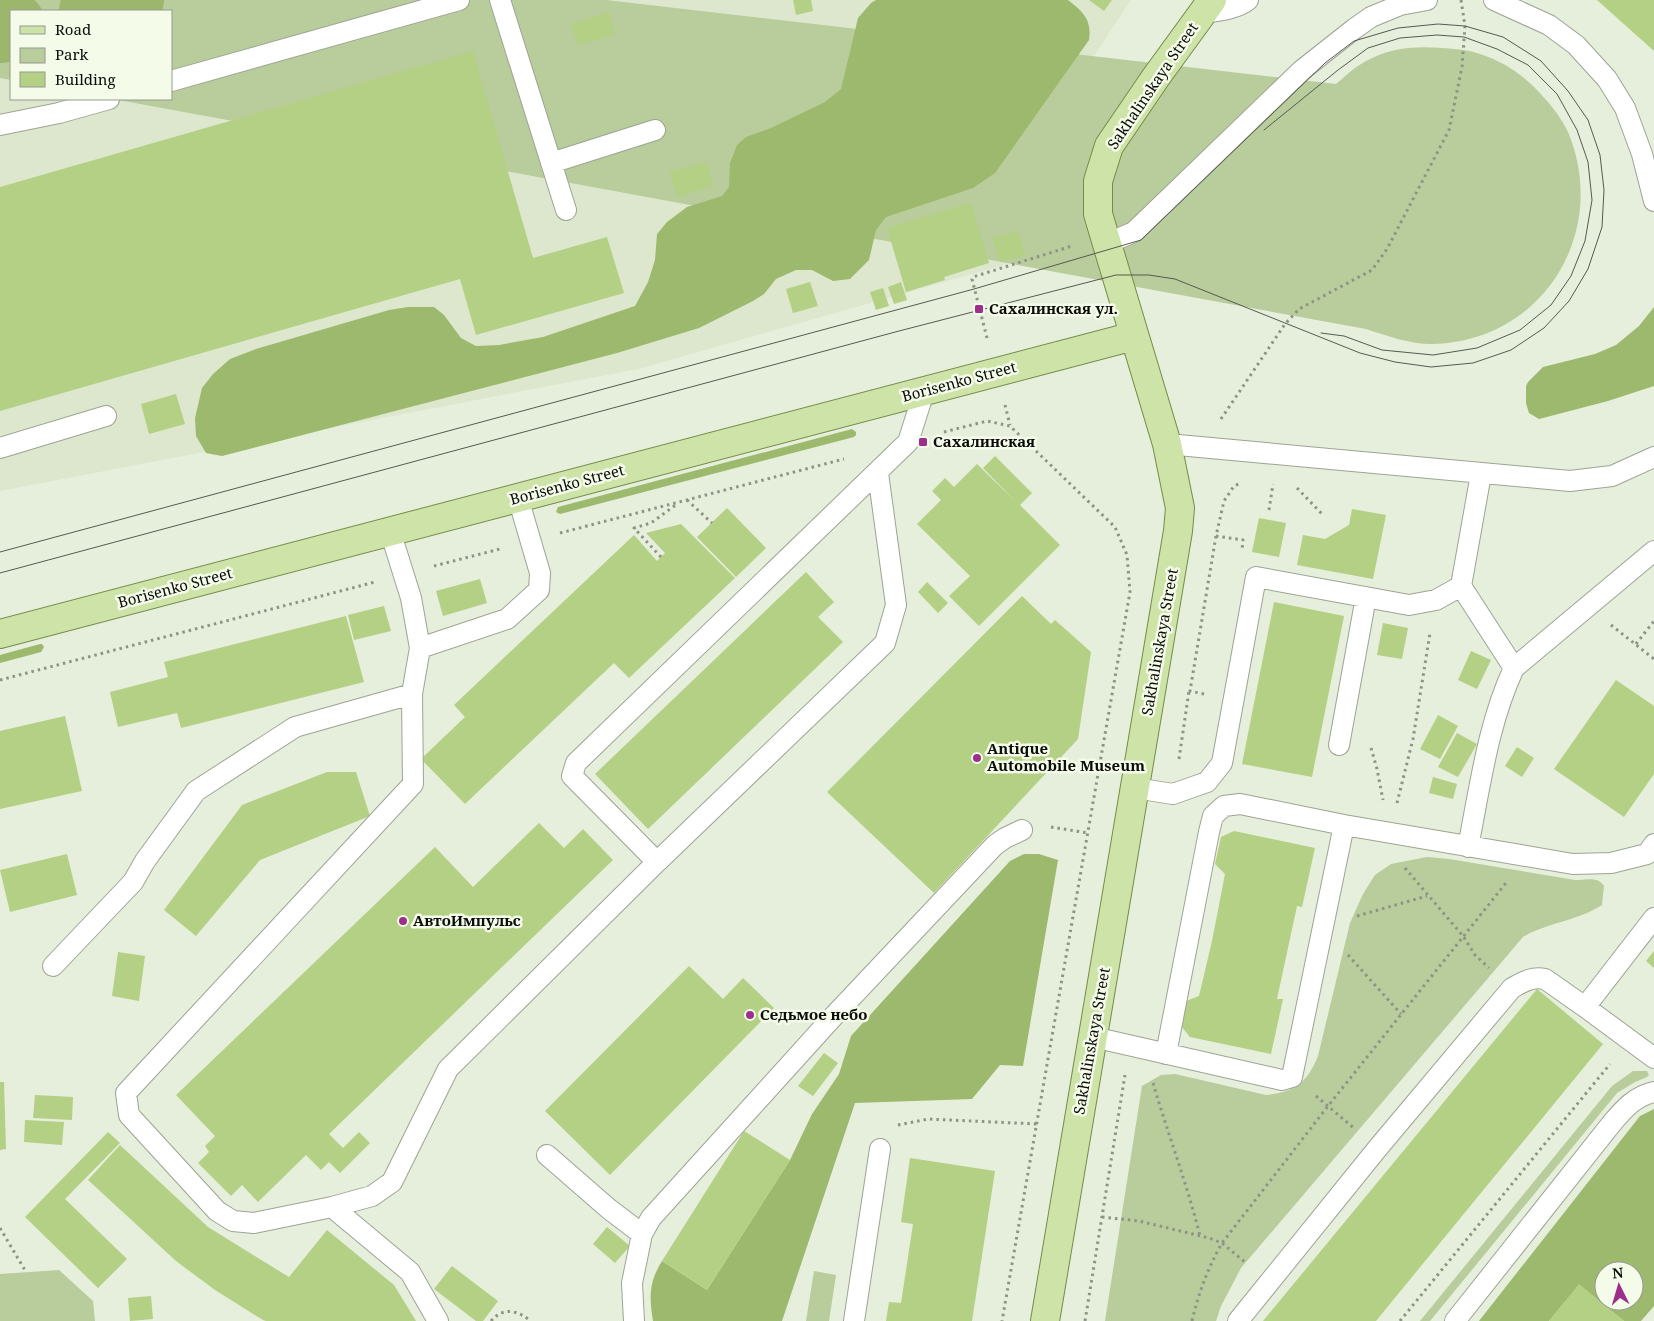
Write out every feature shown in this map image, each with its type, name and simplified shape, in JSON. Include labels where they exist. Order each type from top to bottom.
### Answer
[{"type":"main road","name":"Sakhalinskaya Street","points":[[1045,1321],[1178,531],[1180,508],[1167,444],[1098,214],[1098,181],[1109,146],[1208,6]]},
{"type":"main road","name":"Borisenko Street","points":[[0,634],[1134,336]]},
{"type":"lane","points":[[172,81],[459,0]]},
{"type":"lane","points":[[500,0],[566,210]]},
{"type":"lane","points":[[1208,6],[1220,11],[1248,0]]},
{"type":"lane","points":[[1105,240],[1134,232],[1140,227],[1302,70],[1354,29],[1372,17],[1400,5],[1427,0]]},
{"type":"lane","points":[[1494,0],[1550,25],[1576,45],[1607,79],[1625,108],[1642,154],[1654,201]]},
{"type":"lane","points":[[0,125],[59,113],[105,100]]},
{"type":"lane","points":[[551,163],[655,130]]},
{"type":"lane","points":[[657,862],[572,776],[576,763],[908,442],[924,392]]},
{"type":"lane","points":[[0,448],[106,416]]},
{"type":"lane","points":[[1167,444],[1570,481],[1612,476],[1654,457]]},
{"type":"lane","points":[[390,531],[411,598],[420,648],[412,694],[413,784],[126,1093],[129,1115],[217,1211],[233,1221],[254,1223],[332,1207],[372,1196],[392,1182],[448,1069],[657,862],[885,643],[896,605],[878,473]]},
{"type":"lane","points":[[1481,474],[1461,586],[1514,668]]},
{"type":"lane","points":[[420,648],[507,619],[539,590],[540,573],[518,498]]},
{"type":"lane","points":[[1468,847],[1494,722],[1503,691],[1514,668],[1654,551]]},
{"type":"lane","points":[[1135,788],[1173,794],[1207,782],[1222,763],[1256,577],[1409,605],[1436,600],[1461,586]]},
{"type":"lane","points":[[1339,745],[1366,597]]},
{"type":"lane","points":[[52,966],[133,882],[150,854],[196,791],[295,727],[412,694]]},
{"type":"lane","points":[[1166,1054],[1207,841],[1213,816],[1224,806],[1240,804],[1344,825],[1573,864],[1611,863],[1647,854],[1654,844]]},
{"type":"lane","points":[[1093,1038],[1282,1080],[1292,1077],[1344,825]]},
{"type":"lane","points":[[634,1321],[632,1283],[642,1234],[651,1218],[831,1019],[994,845],[1022,830]]},
{"type":"lane","points":[[1585,1008],[1654,918]]},
{"type":"lane","points":[[1238,1321],[1377,1149],[1512,988],[1528,979],[1545,979],[1654,1058]]},
{"type":"lane","points":[[1455,1321],[1612,1123],[1626,1107],[1643,1094],[1654,1092]]},
{"type":"lane","points":[[854,1321],[880,1149]]},
{"type":"lane","points":[[547,1156],[609,1209],[642,1234]]},
{"type":"lane","points":[[332,1207],[410,1272],[438,1321]]},
{"type":"path","points":[[1201,447],[1285,324],[1299,309],[1372,270],[1387,249],[1448,130],[1462,67],[1465,26],[1461,0]]},
{"type":"path","points":[[979,309],[972,279],[974,277],[1105,240]]},
{"type":"path","points":[[908,442],[987,420],[1010,426],[1115,527],[1127,555],[1130,592],[1002,1321]]},
{"type":"path","points":[[0,680],[850,457]]},
{"type":"path","points":[[1266,481],[1273,481],[1269,510]]},
{"type":"path","points":[[1190,692],[1216,536],[1224,501],[1234,486],[1242,483]]},
{"type":"path","points":[[1292,483],[1323,515]]},
{"type":"path","points":[[686,500],[712,523]]},
{"type":"path","points":[[660,557],[634,528],[651,523],[680,502]]},
{"type":"path","points":[[1216,536],[1243,540],[1240,557]]},
{"type":"path","points":[[1390,833],[1413,739],[1436,600]]},
{"type":"path","points":[[1636,644],[1654,621]]},
{"type":"path","points":[[1629,638],[1654,659]]},
{"type":"path","points":[[1344,718],[1362,734],[1372,751],[1396,852],[1427,896],[1463,936],[1476,955]]},
{"type":"path","points":[[1192,1321],[1199,1291],[1222,1243],[1328,1106],[1527,857]]},
{"type":"path","points":[[1401,1014],[1323,926],[1427,896]]},
{"type":"path","points":[[1400,1321],[1628,1041]]},
{"type":"path","points":[[1085,1321],[1102,1218],[1136,1047]]},
{"type":"path","points":[[1136,1047],[1169,1136],[1192,1204],[1200,1236]]},
{"type":"path","points":[[1292,1077],[1344,1118]]},
{"type":"path","points":[[880,1149],[897,1126],[928,1120],[1037,1124]]},
{"type":"path","points":[[1102,1218],[1138,1221],[1222,1243],[1268,1282]]},
{"type":"path","points":[[0,1228],[26,1272]]},
{"type":"path","points":[[492,1321],[496,1315],[506,1312],[520,1313],[531,1321]]},
{"type":"shaded area","points":[[0,0],[1131,0],[1005,190],[1029,258],[638,369],[0,491]]},
{"type":"green space","points":[[0,0],[606,0],[1336,84],[1362,63],[1387,52],[1420,47],[1442,48],[1465,50],[1487,56],[1507,66],[1526,79],[1548,102],[1568,132],[1579,170],[1580,207],[1573,242],[1557,275],[1535,302],[1506,324],[1471,338],[1432,344],[1415,343],[1366,329],[118,100],[172,100],[172,10],[10,10],[10,80],[0,78]]},
{"type":"green space","points":[[876,0],[1068,0],[1078,8],[1088,21],[1089,40],[995,173],[973,188],[886,217],[876,230],[869,260],[850,279],[833,281],[812,270],[796,270],[776,279],[764,294],[753,301],[699,328],[617,353],[222,456],[206,453],[196,436],[195,418],[202,388],[213,374],[230,359],[256,349],[389,310],[408,307],[434,307],[444,315],[461,338],[476,346],[499,345],[543,337],[635,306],[648,282],[655,260],[657,234],[667,222],[687,207],[722,196],[729,187],[730,163],[737,145],[746,137],[771,128],[825,102],[841,89],[858,18]]},
{"type":"green space","points":[[1654,307],[1654,386],[1608,401],[1539,419],[1529,413],[1526,403],[1526,386],[1543,367],[1595,354],[1616,345],[1639,326]]},
{"type":"green space","points":[[852,429],[856,432],[854,437],[560,514],[556,512],[558,507]]},
{"type":"green space","points":[[40,644],[44,647],[41,652],[0,663],[0,655]]},
{"type":"green space","points":[[1024,854],[1039,854],[1058,860],[1023,1066],[1000,1065],[972,1099],[855,1103],[782,1321],[653,1321],[651,1304],[652,1283],[662,1261],[707,1290],[790,1160],[812,1114],[839,1074],[851,1036],[1010,861]]},
{"type":"green space","points":[[1427,857],[1575,880],[1595,880],[1604,886],[1602,905],[1583,915],[1543,928],[1523,937],[1241,1268],[1221,1306],[1216,1321],[1105,1321],[1142,1086],[1161,1075],[1175,1074],[1266,1095],[1285,1091],[1299,1084],[1309,1073],[1318,1056],[1350,923],[1363,894],[1375,875],[1391,864]]},
{"type":"green space","points":[[1633,1071],[1647,1071],[1649,1075],[1617,1093],[1430,1321],[1420,1321],[1612,1086]]},
{"type":"green space","points":[[1654,1109],[1654,1306],[1641,1321],[1624,1321],[1612,1311],[1644,1311],[1644,1261],[1594,1261],[1594,1297],[1579,1285],[1549,1321],[1479,1321],[1640,1116]]},
{"type":"green space","points":[[59,1270],[93,1301],[95,1321],[0,1321],[0,1274]]},
{"type":"green space","points":[[814,1271],[836,1275],[829,1321],[806,1321]]},
{"type":"building","points":[[793,0],[811,0],[813,11],[796,15]]},
{"type":"building","points":[[1089,0],[1112,0],[1104,11]]},
{"type":"building","points":[[1597,0],[1654,0],[1654,51]]},
{"type":"building","points":[[609,12],[615,34],[578,45],[571,24]]},
{"type":"building","points":[[473,51],[533,258],[607,237],[624,293],[476,335],[460,279],[0,411],[0,187]]},
{"type":"building","points":[[706,162],[713,186],[677,197],[670,172]]},
{"type":"building","points":[[971,203],[989,263],[944,277],[945,280],[906,292],[887,228]]},
{"type":"building","points":[[1018,231],[1025,255],[1000,262],[993,238]]},
{"type":"building","points":[[810,282],[818,306],[793,313],[786,289]]},
{"type":"building","points":[[901,282],[907,300],[894,304],[888,287]]},
{"type":"building","points":[[883,288],[889,306],[876,310],[870,292]]},
{"type":"building","points":[[176,394],[185,424],[149,434],[141,404]]},
{"type":"building","points":[[995,456],[1032,493],[1020,505],[1060,545],[979,626],[949,596],[970,576],[917,524],[941,500],[932,491],[945,478],[954,487],[977,464],[1015,501],[983,468]]},
{"type":"building","points":[[727,508],[766,548],[736,577],[697,537]]},
{"type":"building","points":[[1352,509],[1386,515],[1373,579],[1297,565],[1303,535],[1325,539],[1349,525]]},
{"type":"building","points":[[1259,518],[1286,523],[1279,557],[1252,552]]},
{"type":"building","points":[[681,524],[735,578],[629,678],[614,663],[465,804],[421,759],[465,717],[454,705],[634,535],[657,561],[665,553],[646,533]]},
{"type":"building","points":[[806,572],[834,602],[818,617],[843,642],[648,829],[595,774]]},
{"type":"building","points":[[480,579],[487,603],[443,616],[436,591]]},
{"type":"building","points":[[927,582],[948,603],[938,613],[918,592]]},
{"type":"building","points":[[1022,596],[1051,624],[1055,620],[1091,652],[1078,739],[934,893],[827,792]]},
{"type":"building","points":[[1274,602],[1344,616],[1312,777],[1242,764]]},
{"type":"building","points":[[384,606],[391,631],[354,640],[348,615]]},
{"type":"building","points":[[346,616],[364,682],[181,728],[177,713],[118,727],[110,692],[168,677],[164,662]]},
{"type":"building","points":[[1383,623],[1408,628],[1402,659],[1377,655]]},
{"type":"building","points":[[1471,651],[1491,660],[1477,689],[1458,680]]},
{"type":"building","points":[[1616,680],[1654,706],[1654,774],[1624,817],[1554,769]]},
{"type":"building","points":[[1438,715],[1458,726],[1440,759],[1420,749]]},
{"type":"building","points":[[65,716],[82,791],[0,809],[0,731]]},
{"type":"building","points":[[1457,733],[1477,744],[1458,777],[1438,767]]},
{"type":"building","points":[[1517,747],[1534,758],[1522,777],[1505,766]]},
{"type":"building","points":[[327,772],[356,772],[370,816],[260,860],[196,936],[164,910],[242,805]]},
{"type":"building","points":[[1433,777],[1457,784],[1453,799],[1429,793]]},
{"type":"building","points":[[539,823],[564,848],[583,829],[613,860],[329,1134],[343,1148],[359,1132],[370,1143],[340,1173],[329,1162],[321,1170],[306,1155],[258,1202],[242,1185],[231,1196],[198,1163],[209,1152],[205,1146],[215,1136],[176,1095],[435,847],[473,887]]},
{"type":"building","points":[[1234,831],[1315,848],[1302,907],[1297,906],[1277,999],[1283,999],[1271,1054],[1190,1037],[1181,1026],[1186,1001],[1199,996],[1212,941],[1225,874],[1215,864],[1221,837]]},
{"type":"building","points":[[67,854],[77,895],[10,912],[0,870]]},
{"type":"building","points":[[1654,951],[1654,968],[1646,961]]},
{"type":"building","points":[[118,952],[145,956],[139,1001],[112,996]]},
{"type":"building","points":[[689,966],[723,999],[743,978],[774,1008],[610,1175],[545,1111]]},
{"type":"building","points":[[1537,989],[1603,1044],[1376,1321],[1263,1321]]},
{"type":"building","points":[[824,1053],[838,1063],[813,1096],[798,1086]]},
{"type":"building","points":[[0,1082],[4,1082],[6,1149],[0,1150]]},
{"type":"building","points":[[35,1095],[73,1097],[72,1120],[33,1118]]},
{"type":"building","points":[[25,1120],[64,1122],[62,1145],[24,1142]]},
{"type":"building","points":[[744,1131],[790,1160],[707,1290],[662,1261]]},
{"type":"building","points":[[108,1132],[120,1143],[65,1199],[127,1259],[98,1288],[25,1217]]},
{"type":"building","points":[[120,1145],[208,1227],[289,1277],[327,1230],[394,1285],[416,1321],[263,1320],[215,1290],[176,1261],[88,1180]]},
{"type":"building","points":[[910,1158],[995,1171],[972,1321],[886,1321],[889,1302],[901,1303],[913,1224],[901,1222]]},
{"type":"building","points":[[607,1227],[630,1246],[615,1263],[593,1244]]},
{"type":"building","points":[[452,1266],[498,1301],[483,1321],[476,1321],[434,1289]]},
{"type":"building","points":[[1579,1284],[1594,1296],[1594,1311],[1612,1311],[1624,1321],[1549,1321]]},
{"type":"building","points":[[151,1296],[153,1319],[130,1321],[128,1298]]},
{"type":"waterway","points":[[97,10],[129,0]]},
{"type":"waterway","points":[[0,28],[10,26]]},
{"type":"tram line","points":[[0,552],[974,289],[1141,240],[1325,63],[1354,41],[1398,28],[1438,24],[1465,26],[1503,37],[1541,61],[1568,91],[1588,120],[1600,155],[1604,190],[1602,227],[1588,269],[1569,301],[1544,328],[1511,350],[1473,363],[1431,367],[1395,362],[1360,353],[1175,279],[1149,275],[1116,275],[899,331],[0,573]]},
{"type":"tram line","points":[[1264,130],[1368,48],[1400,38],[1437,35],[1464,37],[1497,49],[1528,65],[1557,94],[1577,130],[1588,162],[1592,200],[1585,241],[1571,276],[1551,305],[1520,330],[1477,348],[1433,355],[1382,350],[1344,336],[1321,333]]},
{"type":"place","name":"Сахалинская ул.","points":[[979,309]]},
{"type":"place","name":"Сахалинская","points":[[923,442]]},
{"type":"place","name":"Antique Automobile Museum","points":[[977,758]]},
{"type":"place","name":"АвтоИмпульс","points":[[403,921]]},
{"type":"place","name":"Седьмое небо","points":[[750,1015]]}]
